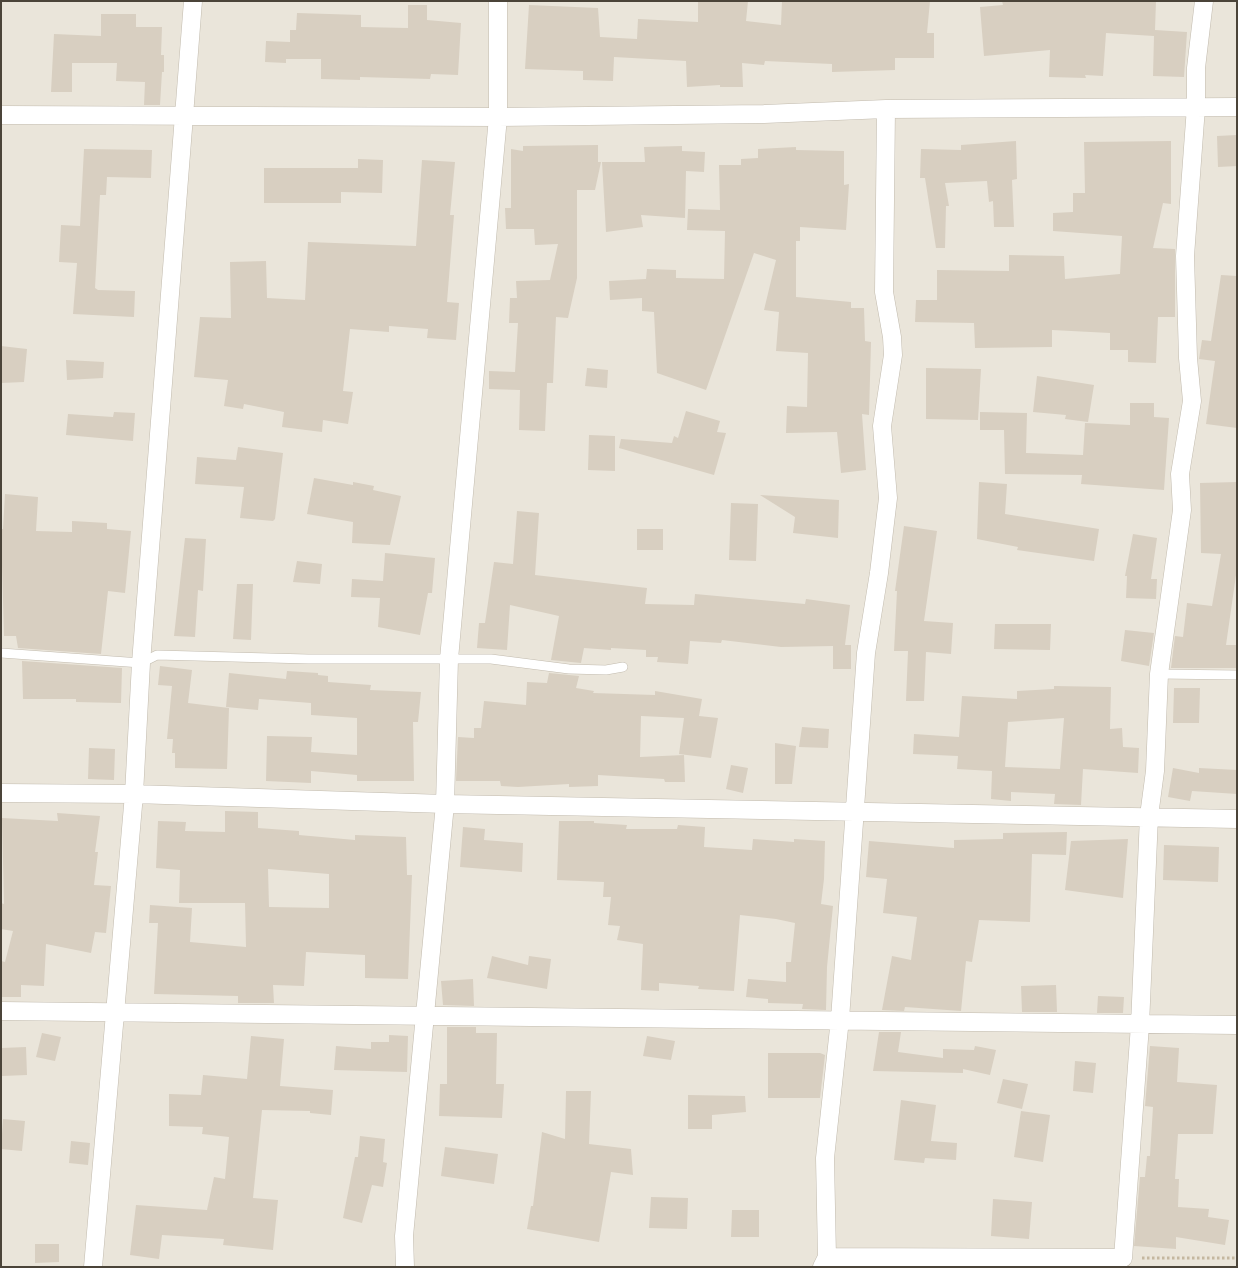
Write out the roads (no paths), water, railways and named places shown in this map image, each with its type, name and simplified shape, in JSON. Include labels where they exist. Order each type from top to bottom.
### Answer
[{"type":"street","points":[[93,1267],[134,794],[142,664],[186,116],[193,1]]},
{"type":"street","points":[[405,1267],[404,1236],[445,804],[449,659],[498,118],[498,1]]},
{"type":"street","points":[[886,109],[884,292],[892,337],[893,355],[890,384],[884,411],[882,441],[889,486],[879,573],[866,653],[840,1019],[825,1158],[825,1262],[1123,1258],[1140,1025],[1148,816],[1155,771],[1159,674],[1182,510],[1181,461],[1192,401],[1188,358],[1185,256],[1196,107],[1196,68],[1204,1]]},
{"type":"street","points":[[1,115],[498,118],[764,114],[886,109],[1237,106]]},
{"type":"street","points":[[1,793],[134,794],[445,804],[1237,819]]},
{"type":"street","points":[[1,1011],[115,1014],[840,1019],[1237,1025]]},
{"type":"lane","points":[[1,653],[142,664],[157,655],[491,658],[589,670],[624,667]]},
{"type":"lane","points":[[1159,674],[1237,675]]}]
